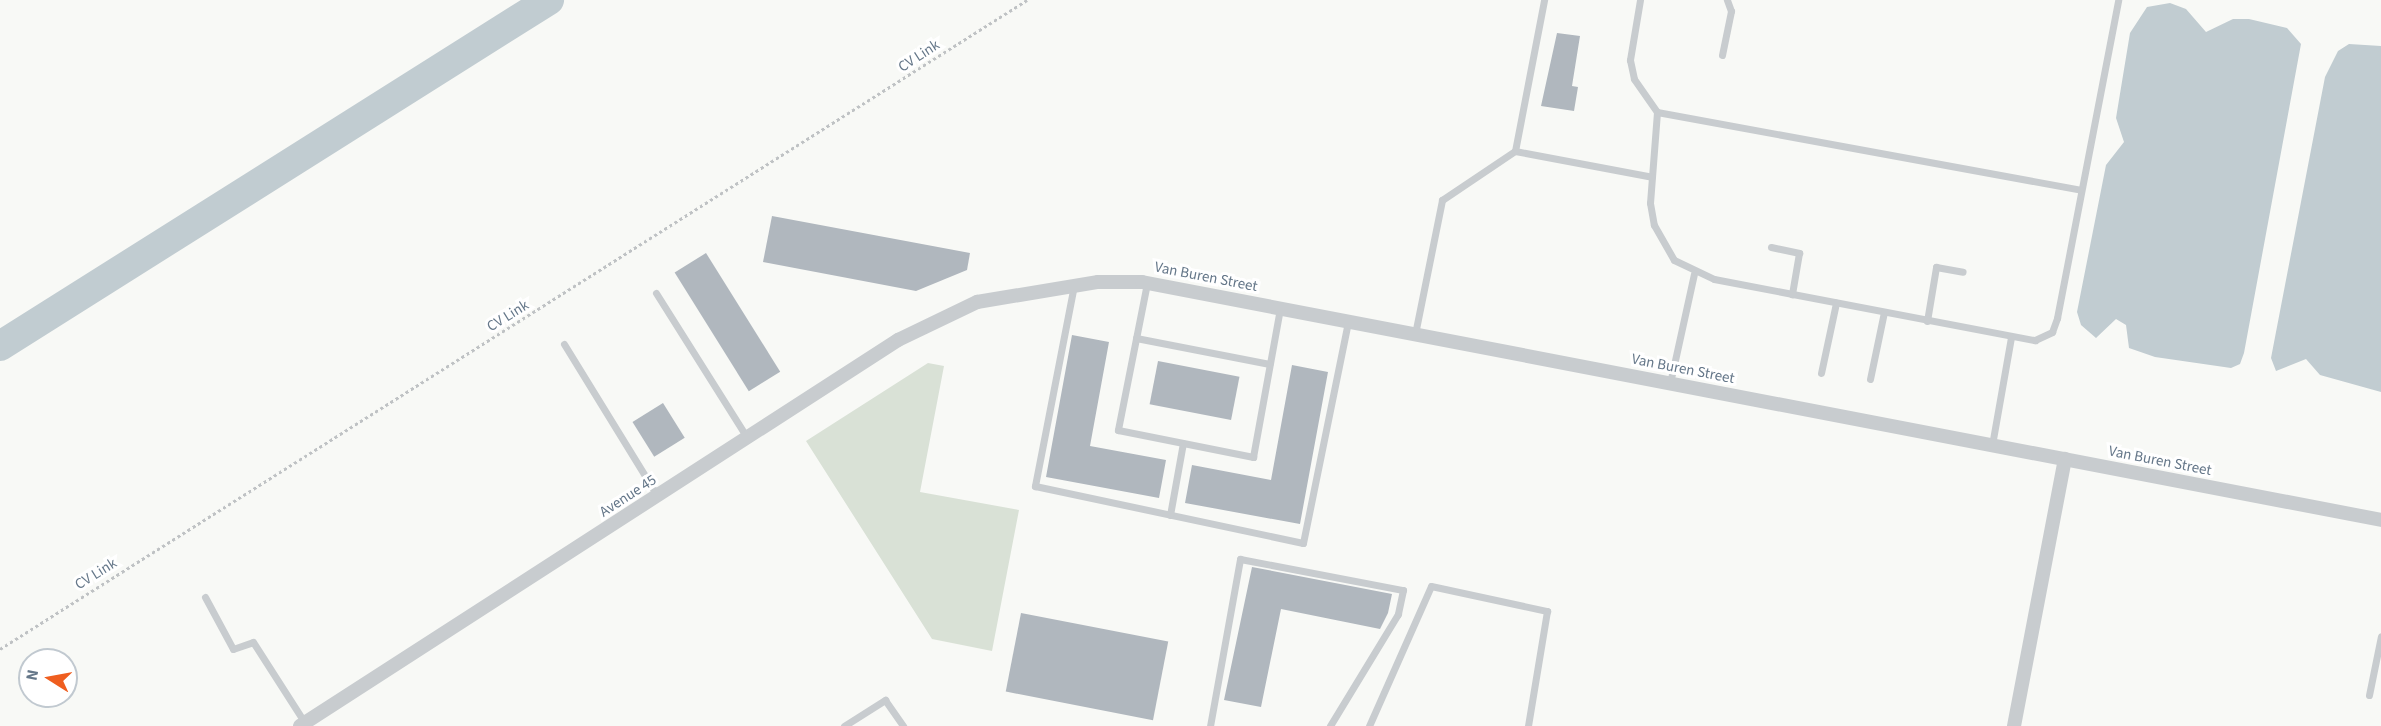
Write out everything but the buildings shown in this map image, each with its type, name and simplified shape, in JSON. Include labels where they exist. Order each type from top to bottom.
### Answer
[{"type":"street","name":"Van Buren Street","points":[[977,302],[1074,285],[1147,283],[2381,520]]},
{"type":"street","name":"Avenue 45","points":[[302,724],[658,497],[898,340],[977,302]]},
{"type":"street","points":[[2014,726],[2066,459]]},
{"type":"lane","points":[[1415,334],[1442,200],[1515,150],[1544,0]]},
{"type":"lane","points":[[1640,0],[1630,60],[1634,79],[1657,112],[1652,177],[1654,225],[1664,248],[1694,274],[1927,321],[2035,340],[2052,332],[2118,0]]},
{"type":"lane","points":[[1722,55],[1731,11],[1727,0]]},
{"type":"lane","points":[[1657,112],[2080,190]]},
{"type":"lane","points":[[1515,150],[1652,177]]},
{"type":"lane","points":[[1771,248],[1799,254],[1792,294]]},
{"type":"lane","points":[[1927,321],[1936,267],[1963,272]]},
{"type":"lane","points":[[1670,383],[1694,274]]},
{"type":"lane","points":[[1147,283],[1118,430],[1253,457],[1280,308]]},
{"type":"lane","points":[[1074,285],[1035,486],[1303,543],[1348,321]]},
{"type":"lane","points":[[656,293],[748,439]]},
{"type":"lane","points":[[1821,373],[1836,303]]},
{"type":"lane","points":[[1870,379],[1884,312]]},
{"type":"lane","points":[[1992,445],[2011,337]]},
{"type":"lane","points":[[1136,338],[1270,364]]},
{"type":"lane","points":[[564,344],[658,497]]},
{"type":"lane","points":[[1170,515],[1183,443]]},
{"type":"lane","points":[[1210,726],[1240,559],[1403,590],[1398,614],[1330,726]]},
{"type":"lane","points":[[1369,726],[1431,586],[1547,611],[1528,726]]},
{"type":"lane","points":[[205,597],[233,649],[253,642],[302,724]]},
{"type":"lane","points":[[2369,695],[2381,636]]},
{"type":"lane","points":[[844,726],[885,700],[903,726]]},
{"type":"path","name":"CV Link","points":[[0,649],[1027,0]]},
{"type":"shaded area","points":[[2170,3],[2186,9],[2206,32],[2233,19],[2249,19],[2287,28],[2301,44],[2244,353],[2240,364],[2231,368],[2155,357],[2129,348],[2126,325],[2116,319],[2096,338],[2081,325],[2077,312],[2106,165],[2124,142],[2116,118],[2130,33],[2147,7]]},
{"type":"shaded area","points":[[2349,44],[2381,46],[2381,392],[2320,375],[2306,359],[2276,371],[2271,358],[2325,77],[2338,51]]},
{"type":"shaded area","points":[[928,363],[944,366],[920,492],[1019,510],[992,651],[932,639],[806,441]]},
{"type":"waterway","points":[[0,346],[549,0]]}]
